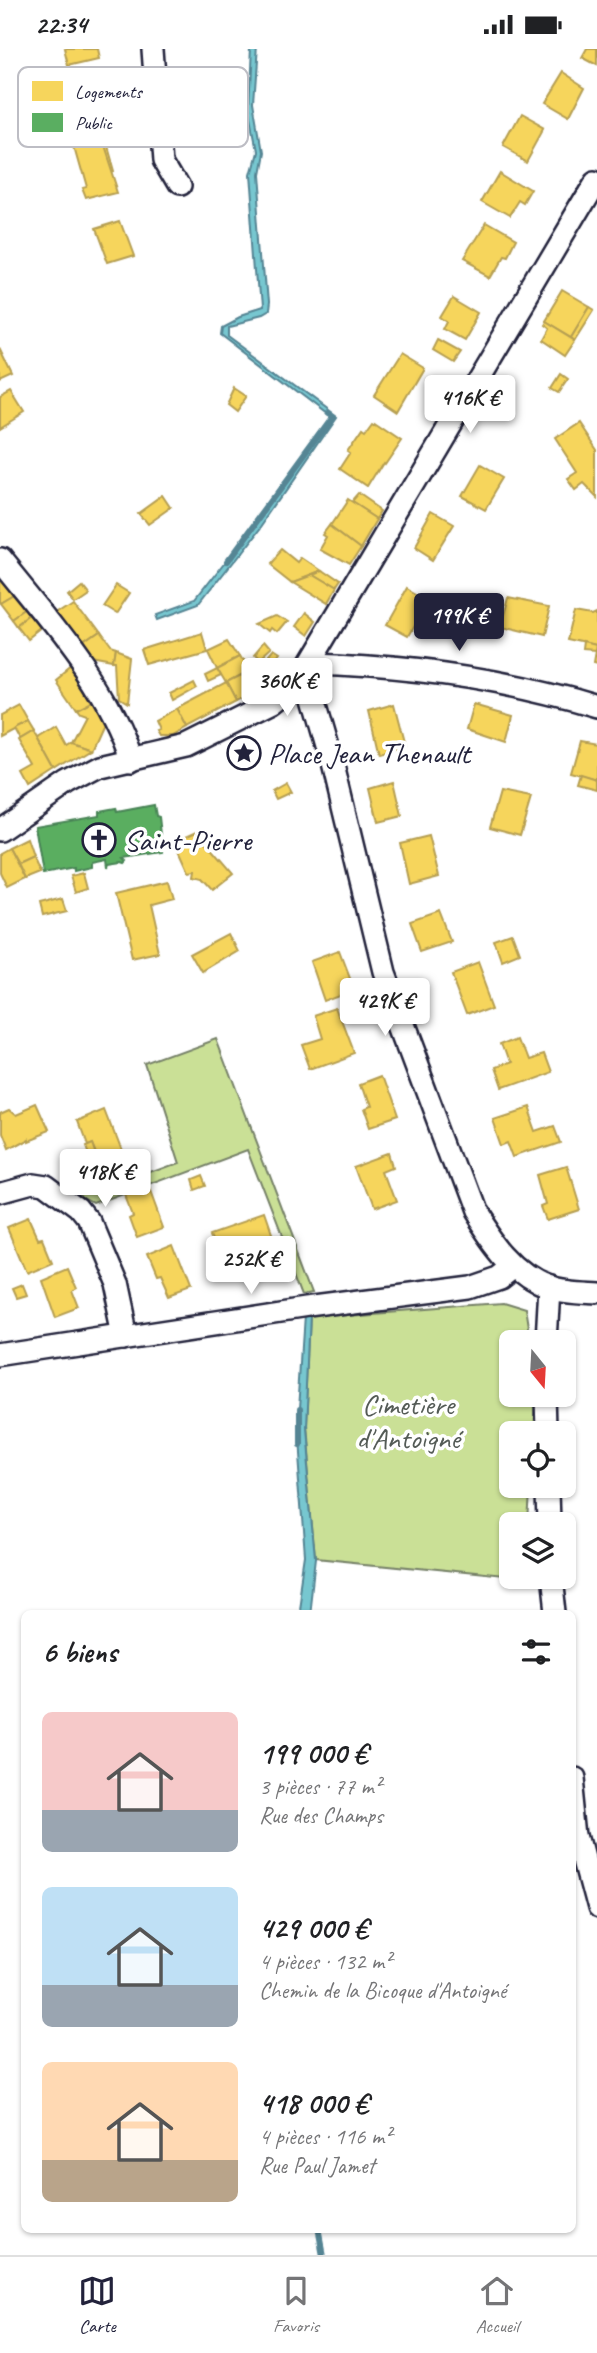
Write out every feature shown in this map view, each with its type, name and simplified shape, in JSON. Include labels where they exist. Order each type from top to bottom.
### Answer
[{"type":"street","points":[[153,49],[154,67]]},
{"type":"street","points":[[160,147],[161,160],[177,187]]},
{"type":"street","points":[[0,830],[68,783],[100,766],[186,746],[289,692],[308,666],[597,179]]},
{"type":"street","points":[[0,560],[89,672],[122,734],[131,760]]},
{"type":"street","points":[[308,666],[373,665],[432,670],[556,694],[597,707]]},
{"type":"street","points":[[308,666],[383,972],[473,1212],[493,1244],[513,1266],[530,1279],[549,1287],[597,1293]]},
{"type":"street","points":[[0,1193],[33,1184],[46,1186],[81,1212],[89,1222],[115,1285],[126,1336]]},
{"type":"street","points":[[0,1355],[307,1308],[470,1287],[499,1277],[513,1266]]},
{"type":"street","points":[[547,1330],[549,1287]]},
{"type":"street","points":[[552,1589],[555,1610]]},
{"type":"street","points":[[576,1817],[578,1836],[597,1908]]},
{"type":"green space","points":[[218,1039],[314,1292],[304,1294],[248,1149],[96,1206],[81,1198],[178,1162],[147,1065]]},
{"type":"green space","name":"Cimetière d'Antoigné","points":[[501,1303],[524,1310],[527,1330],[499,1330],[499,1407],[536,1407],[535,1421],[499,1421],[499,1498],[530,1498],[530,1512],[499,1512],[499,1578],[316,1560],[304,1427],[309,1318]]},
{"type":"water","points":[[257,49],[253,105],[261,151],[257,172],[267,305],[266,314],[259,318],[227,326],[227,335],[336,416],[262,523],[198,605],[157,620],[155,615],[194,601],[331,418],[220,333],[221,326],[260,310],[250,172],[256,150],[248,110],[251,50]]},
{"type":"water","points":[[309,1317],[304,1430],[316,1561],[310,1610],[298,1610],[306,1560],[296,1424],[303,1318]]},
{"type":"building: Logements","points":[[65,49],[97,49],[99,58],[69,65]]},
{"type":"building: Logements","points":[[587,49],[597,49],[597,66],[582,58]]},
{"type":"building: Logements","points":[[561,73],[584,88],[568,119],[542,104]]},
{"type":"building: Logements","points":[[520,116],[545,130],[528,161],[503,147]]},
{"type":"building: Logements","points":[[74,147],[103,147],[118,192],[86,200],[82,190],[86,189]]},
{"type":"building: Logements","points":[[103,147],[106,147],[113,171],[110,172]]},
{"type":"building: Logements","points":[[500,171],[533,191],[525,205],[520,202],[510,218],[482,202]]},
{"type":"building: Logements","points":[[120,221],[133,256],[107,264],[94,229]]},
{"type":"building: Logements","points":[[484,225],[513,242],[505,258],[501,257],[490,276],[462,261]]},
{"type":"building: Logements","points":[[562,291],[589,307],[571,337],[544,321]]},
{"type":"building: Logements","points":[[454,296],[481,312],[465,340],[445,329],[449,321],[442,316]]},
{"type":"building: Logements","points":[[589,307],[594,310],[575,340],[571,337]]},
{"type":"building: Logements","points":[[544,321],[575,340],[565,355],[541,339],[547,328],[542,324]]},
{"type":"building: Logements","points":[[438,340],[460,352],[453,362],[433,350]]},
{"type":"building: Logements","points":[[0,349],[13,376],[0,382]]},
{"type":"building: Logements","points":[[400,354],[423,368],[398,411],[374,395]]},
{"type":"building: Logements","points":[[561,374],[568,379],[559,392],[552,388]]},
{"type":"building: Logements","points":[[234,388],[246,396],[235,412],[226,405]]},
{"type":"building: Logements","points":[[11,391],[24,412],[0,427],[0,397]]},
{"type":"building: Logements","points":[[374,419],[402,438],[368,488],[340,469],[351,452],[348,450],[363,428],[366,430]]},
{"type":"building: Logements","points":[[579,423],[597,450],[597,497],[584,484],[576,490],[568,479],[577,473],[555,439]]},
{"type":"building: Logements","points":[[480,465],[504,479],[486,509],[462,496]]},
{"type":"building: Logements","points":[[359,495],[382,511],[377,519],[352,503]]},
{"type":"building: Logements","points":[[166,496],[174,508],[150,525],[141,514]]},
{"type":"building: Logements","points":[[348,500],[377,519],[361,546],[332,524]]},
{"type":"building: Logements","points":[[433,514],[454,526],[433,560],[414,548]]},
{"type":"building: Logements","points":[[332,524],[361,546],[349,565],[320,549],[328,535],[325,533]]},
{"type":"building: Logements","points":[[280,550],[296,563],[300,558],[319,571],[290,582],[267,564]]},
{"type":"building: Logements","points":[[319,571],[338,584],[334,590],[309,575]]},
{"type":"building: Logements","points":[[309,575],[334,590],[326,604],[290,582]]},
{"type":"building: Logements","points":[[0,577],[16,595],[1,604],[0,603]]},
{"type":"building: Logements","points":[[79,581],[86,590],[73,599],[67,591]]},
{"type":"building: Logements","points":[[116,585],[129,593],[115,614],[102,606]]},
{"type":"building: Logements","points":[[407,586],[429,599],[407,637],[385,625]]},
{"type":"building: Logements","points":[[16,595],[28,611],[14,621],[1,604]]},
{"type":"building: Logements","points":[[508,598],[549,606],[542,637],[500,627]]},
{"type":"building: Logements","points":[[73,601],[99,636],[82,648],[55,613]]},
{"type":"building: Logements","points":[[576,610],[593,613],[597,611],[597,667],[593,666],[596,649],[568,643]]},
{"type":"building: Logements","points":[[28,611],[33,617],[19,628],[14,621]]},
{"type":"building: Logements","points":[[304,613],[315,622],[306,636],[294,627]]},
{"type":"building: Logements","points":[[277,616],[287,622],[277,634],[272,630],[270,633],[259,624]]},
{"type":"building: Logements","points":[[33,617],[43,630],[29,641],[19,628]]},
{"type":"building: Logements","points":[[202,632],[207,649],[149,665],[144,650]]},
{"type":"building: Logements","points":[[99,636],[110,651],[116,653],[114,666],[93,662],[82,648]]},
{"type":"building: Logements","points":[[229,639],[240,656],[217,668],[208,649]]},
{"type":"building: Logements","points":[[263,646],[269,653],[258,663],[253,658]]},
{"type":"building: Logements","points":[[584,646],[596,649],[595,655],[583,654]]},
{"type":"building: Logements","points":[[116,653],[132,659],[127,703],[119,698],[117,666],[114,666]]},
{"type":"building: Logements","points":[[271,655],[277,659],[264,676],[258,670]]},
{"type":"building: Logements","points":[[240,656],[249,671],[226,683],[217,668]]},
{"type":"building: Logements","points":[[72,667],[95,699],[76,709],[56,680]]},
{"type":"building: Logements","points":[[217,668],[221,675],[208,681],[205,674]]},
{"type":"building: Logements","points":[[249,671],[259,690],[236,702],[226,683]]},
{"type":"building: Logements","points":[[194,680],[197,686],[172,700],[169,693]]},
{"type":"building: Logements","points":[[226,683],[236,702],[187,728],[177,709]]},
{"type":"building: Logements","points":[[95,699],[105,718],[91,749],[71,742],[85,715],[76,709]]},
{"type":"building: Logements","points":[[394,704],[405,746],[379,754],[369,711]]},
{"type":"building: Logements","points":[[474,704],[513,715],[506,742],[467,729]]},
{"type":"building: Logements","points":[[19,705],[28,721],[0,736],[0,715]]},
{"type":"building: Logements","points":[[177,709],[187,728],[173,736],[159,736],[155,721]]},
{"type":"building: Logements","points":[[28,721],[34,731],[20,739],[14,728]]},
{"type":"building: Logements","points":[[56,727],[66,745],[71,742],[91,749],[56,771],[38,738]]},
{"type":"building: Logements","points":[[34,731],[56,771],[30,788],[23,775],[35,768],[19,740]]},
{"type":"building: Logements","points":[[580,741],[597,744],[597,780],[571,773]]},
{"type":"building: Logements","points":[[581,775],[597,780],[597,790],[578,785]]},
{"type":"building: Logements","points":[[394,781],[402,816],[378,822],[370,788]]},
{"type":"building: Logements","points":[[286,783],[291,792],[276,799],[272,791]]},
{"type":"building: Logements","points":[[500,792],[531,798],[520,835],[490,827]]},
{"type":"building: Logements","points":[[197,831],[233,873],[212,890],[202,879],[194,877],[195,871],[189,872],[175,841]]},
{"type":"building: Logements","points":[[429,836],[439,876],[409,884],[400,843]]},
{"type":"building: Logements","points":[[27,839],[33,857],[18,864],[9,848]]},
{"type":"building: Logements","points":[[9,848],[25,879],[7,888],[0,873],[0,853]]},
{"type":"building: Logements","points":[[33,857],[40,873],[25,879],[18,864]]},
{"type":"building: Logements","points":[[84,873],[88,888],[76,892],[71,876]]},
{"type":"building: Logements","points":[[167,881],[172,899],[149,905],[160,954],[132,960],[116,893]]},
{"type":"building: Logements","points":[[63,899],[67,911],[42,917],[39,905]]},
{"type":"building: Logements","points":[[441,914],[452,942],[422,952],[412,924]]},
{"type":"building: Logements","points":[[231,933],[240,951],[203,973],[192,954]]},
{"type":"building: Logements","points":[[513,936],[520,955],[503,962],[496,942]]},
{"type":"building: Logements","points":[[340,952],[354,989],[325,1000],[312,962]]},
{"type":"building: Logements","points":[[478,962],[494,1005],[467,1015],[451,972]]},
{"type":"building: Logements","points":[[337,1008],[354,1053],[310,1069],[301,1045],[320,1039],[313,1016]]},
{"type":"building: Logements","points":[[517,1037],[525,1058],[541,1053],[548,1072],[498,1090],[491,1070],[506,1064],[499,1044]]},
{"type":"building: Logements","points":[[379,1075],[395,1120],[368,1129],[361,1109],[366,1107],[358,1083]]},
{"type":"building: Logements","points":[[37,1105],[49,1132],[26,1139],[6,1150],[0,1135],[0,1112],[9,1108],[16,1114]]},
{"type":"building: Logements","points":[[528,1107],[537,1132],[555,1126],[561,1142],[517,1157],[511,1141],[504,1144],[495,1118]]},
{"type":"building: Logements","points":[[106,1110],[130,1167],[104,1176],[90,1142],[85,1144],[77,1122]]},
{"type":"building: Logements","points":[[90,1142],[98,1164],[91,1167],[83,1145]]},
{"type":"building: Logements","points":[[392,1153],[396,1166],[386,1170],[397,1200],[372,1209],[356,1166]]},
{"type":"building: Logements","points":[[566,1167],[579,1209],[548,1219],[543,1206],[548,1204],[540,1175]]},
{"type":"building: Logements","points":[[201,1176],[205,1186],[194,1190],[191,1180]]},
{"type":"building: Logements","points":[[149,1186],[164,1227],[137,1237],[129,1215],[133,1213],[126,1195]]},
{"type":"building: Logements","points":[[264,1215],[274,1244],[236,1260],[235,1258],[223,1262],[212,1233]]},
{"type":"building: Logements","points":[[31,1219],[40,1239],[44,1238],[53,1260],[27,1271],[9,1228]]},
{"type":"building: Logements","points":[[174,1246],[191,1290],[169,1298],[160,1278],[156,1279],[147,1257]]},
{"type":"building: Logements","points":[[67,1266],[76,1287],[72,1290],[79,1308],[55,1317],[41,1277]]},
{"type":"building: Logements","points":[[22,1284],[26,1294],[16,1297],[12,1288]]},
{"type":"building: Public","name":"Saint-Pierre","points":[[154,805],[156,816],[159,817],[163,852],[124,858],[127,861],[125,863],[109,864],[108,867],[107,859],[92,862],[92,867],[43,874],[35,826],[99,815],[99,811],[116,808],[117,812]]},
{"type":"waterway","points":[[226,561],[332,416],[327,413]]},
{"type":"waterway","points":[[297,1410],[297,1444]]},
{"type":"waterway","points":[[320,2233],[324,2255]]},
{"type":"place","name":"Place Jean Thenault","points":[[244,753]]},
{"type":"place","name":"Saint-Pierre","points":[[99,840]]}]
